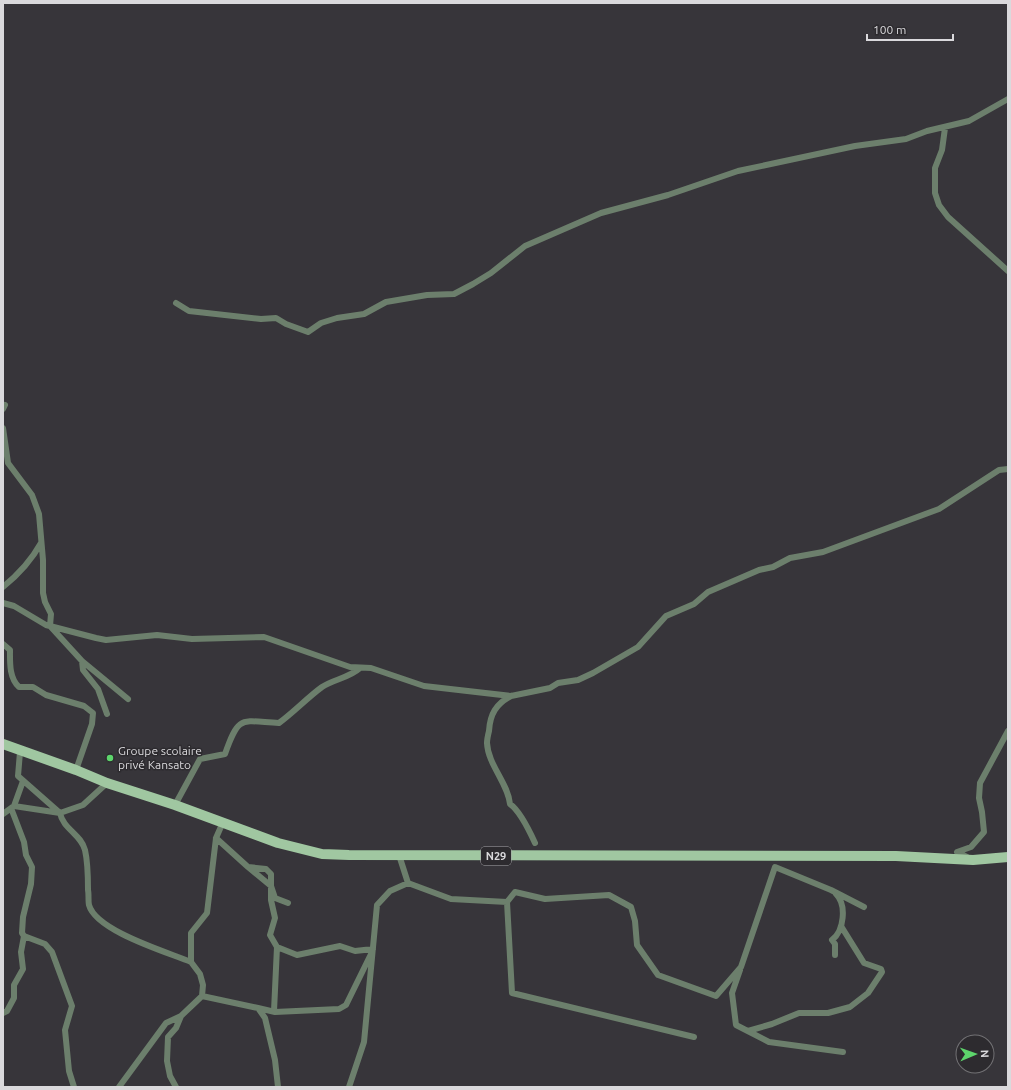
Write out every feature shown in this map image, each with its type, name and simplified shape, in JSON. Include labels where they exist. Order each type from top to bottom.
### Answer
[{"type":"main road","name":"N29","points":[[4,746],[76,770],[107,784],[175,805],[278,843],[322,854],[896,856],[974,860],[1008,857]]},
{"type":"street","points":[[176,303],[189,311],[261,319],[276,318],[286,324],[308,332],[321,323],[337,318],[364,314],[386,302],[427,295],[454,294],[491,273],[525,246],[602,213],[668,195],[738,171],[855,146],[906,139],[927,131],[945,128],[969,121],[1008,99]]},
{"type":"street","points":[[945,128],[942,150],[936,168],[935,192],[939,205],[948,217],[1008,271]]},
{"type":"street","points":[[3,428],[8,463],[32,494],[38,514],[43,593],[45,602],[52,614],[50,626]]},
{"type":"street","points":[[3,603],[14,606],[50,626],[106,640],[157,635],[192,639],[264,637],[350,667],[371,668],[424,686],[511,696],[550,688],[558,683],[578,680],[638,647],[666,616],[694,604],[708,592],[760,570],[773,567],[794,556],[823,552],[939,509],[999,470],[1008,469]]},
{"type":"street","points":[[3,587],[19,575],[32,560],[41,543]]},
{"type":"street","points":[[50,626],[82,661],[128,699]]},
{"type":"street","points":[[3,644],[10,650],[10,666],[14,683],[19,687],[33,687],[46,695],[84,706],[93,713],[92,724],[76,770]]},
{"type":"street","points":[[82,661],[83,670],[98,689],[107,714]]},
{"type":"street","points":[[175,805],[200,759],[225,754],[233,730],[237,727],[251,720],[279,723],[295,712],[323,687],[353,674],[360,668]]},
{"type":"street","points":[[511,696],[496,709],[490,717],[488,746],[493,762],[509,795],[510,804],[515,807],[529,828],[535,843]]},
{"type":"street","points":[[974,860],[957,852],[971,847],[984,832],[979,798],[980,783],[1008,731]]},
{"type":"street","points":[[20,752],[18,776],[60,813],[61,821],[82,842],[85,850],[89,905],[95,916],[104,924],[121,933],[191,962],[200,974],[203,985],[202,996],[181,1016],[166,1023],[119,1087]]},
{"type":"street","points":[[3,814],[13,807],[23,781]]},
{"type":"street","points":[[13,807],[60,813],[83,805],[107,784]]},
{"type":"street","points":[[3,1013],[7,1011],[14,998],[14,985],[23,969],[21,952],[24,936],[22,933],[23,917],[31,884],[32,867],[26,855],[24,842],[13,807]]},
{"type":"street","points":[[191,962],[191,933],[207,913],[216,838],[223,822]]},
{"type":"street","points":[[216,838],[271,886],[275,898],[288,903]]},
{"type":"street","points":[[399,855],[408,883]]},
{"type":"street","points":[[766,856],[775,867],[788,874],[832,890],[864,906]]},
{"type":"street","points":[[248,867],[266,869],[271,874],[271,900],[275,918],[270,935],[277,947],[274,1011]]},
{"type":"street","points":[[775,867],[732,993],[736,1025],[769,1042],[843,1052]]},
{"type":"street","points":[[349,1087],[364,1042],[374,949],[376,905],[390,891],[408,883],[451,899],[507,902]]},
{"type":"street","points":[[832,890],[839,897],[842,906],[841,926],[837,936],[832,940],[835,944],[835,955]]},
{"type":"street","points":[[694,1037],[512,993],[507,902],[514,892],[545,899],[609,895],[631,907],[635,921],[637,945],[658,975],[716,996],[741,967]]},
{"type":"street","points":[[748,1031],[772,1024],[799,1013],[828,1013],[850,1007],[868,993],[882,972],[881,969],[864,964],[841,926]]},
{"type":"street","points":[[24,936],[45,944],[52,952],[72,1006],[65,1030],[69,1071],[74,1087]]},
{"type":"street","points":[[277,947],[297,955],[340,946],[355,951],[374,949]]},
{"type":"street","points":[[202,996],[209,999],[274,1011],[339,1009],[346,1005],[374,949]]},
{"type":"street","points":[[258,1008],[265,1018],[275,1060],[278,1087]]},
{"type":"street","points":[[176,1087],[170,1076],[167,1061],[168,1037],[176,1028],[181,1016]]},
{"type":"place","name":"Groupe scolaire privé Kansato","points":[[110,758]]}]
